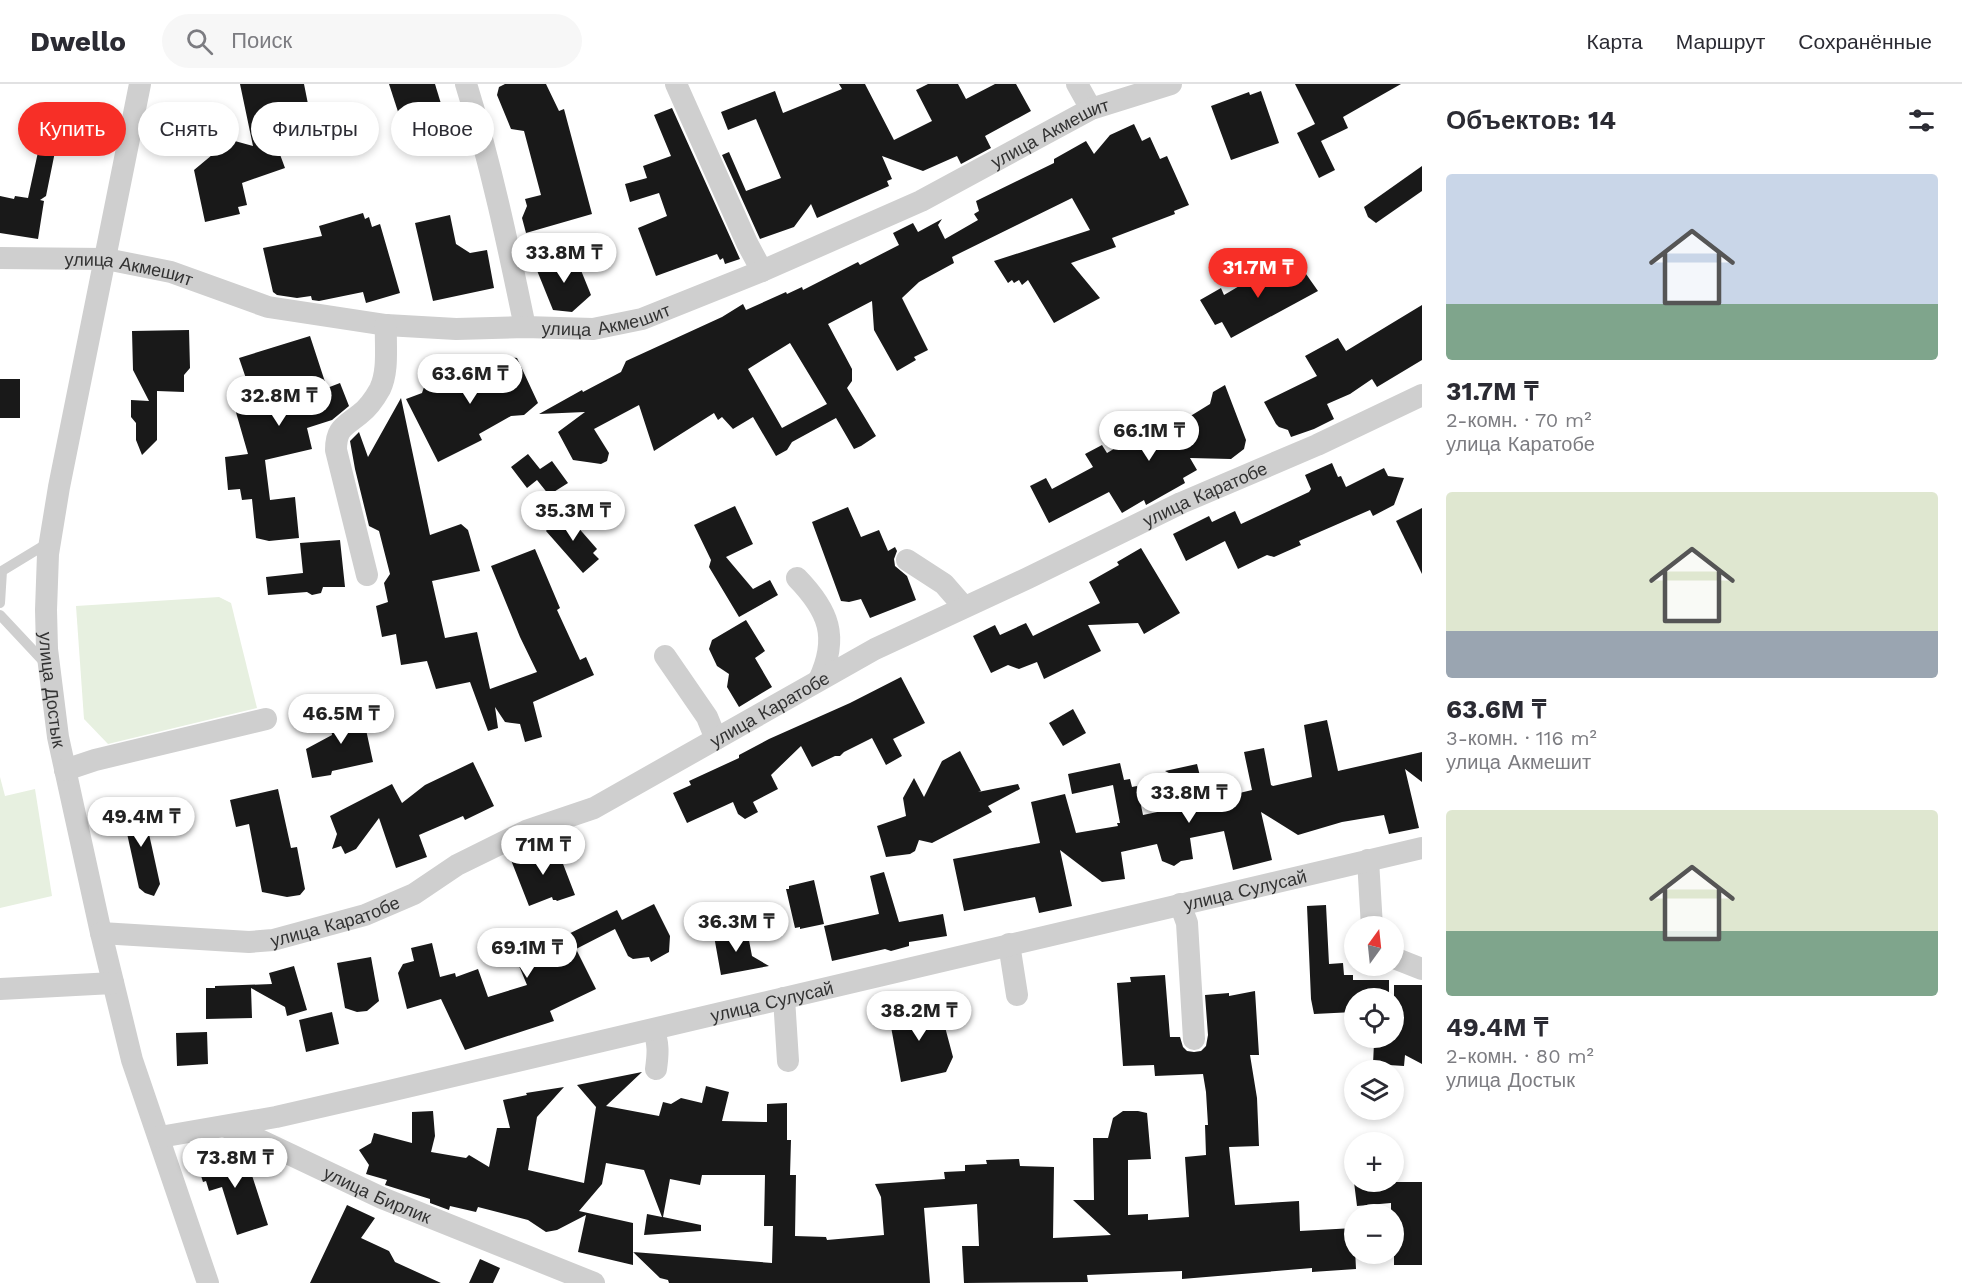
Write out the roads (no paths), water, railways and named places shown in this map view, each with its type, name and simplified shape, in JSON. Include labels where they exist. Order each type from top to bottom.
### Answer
[{"type":"street","name":"улица Достык","points":[[140,84],[59,487],[51,541],[46,610],[49,667],[58,737],[101,933],[132,1060],[208,1283]]},
{"type":"street","points":[[466,84],[484,140],[525,327]]},
{"type":"street","points":[[676,84],[747,243],[762,271]]},
{"type":"street","points":[[1077,84],[1091,109]]},
{"type":"street","name":"улица Акмешит","points":[[0,258],[106,259],[171,272],[268,307],[386,325],[456,329],[525,327],[593,329],[642,320],[762,271],[921,201],[1091,109],[1171,84]]},
{"type":"street","points":[[367,575],[336,450],[336,440],[340,429],[361,414],[380,389],[385,375],[386,325]]},
{"type":"street","name":"улица Каратобе","points":[[101,933],[249,942],[273,940],[365,915],[414,894],[457,865],[526,831],[594,808],[875,649],[1181,503],[1317,445],[1422,394]]},
{"type":"street","points":[[907,560],[944,584],[964,607]]},
{"type":"street","points":[[796,578],[813,595],[830,630],[830,648],[819,680]]},
{"type":"street","points":[[665,656],[707,717],[716,739]]},
{"type":"street","points":[[65,770],[95,760],[266,719]]},
{"type":"street","name":"улица Сулусай","points":[[225,1126],[381,1093],[653,1030],[1422,848]]},
{"type":"street","points":[[1368,860],[1371,916]]},
{"type":"street","points":[[1180,904],[1187,923],[1194,1039]]},
{"type":"street","points":[[1009,944],[1017,995]]},
{"type":"street","points":[[1404,962],[1422,969]]},
{"type":"street","points":[[0,989],[114,982]]},
{"type":"street","points":[[784,998],[789,1060]]},
{"type":"street","points":[[653,1030],[657,1039],[656,1069]]},
{"type":"street","points":[[160,1137],[225,1126]]},
{"type":"street","name":"улица Бирлик","points":[[225,1126],[382,1198],[594,1283]]},
{"type":"lane","points":[[0,603],[2,571],[51,541]]},
{"type":"lane","points":[[0,615],[49,667]]}]
